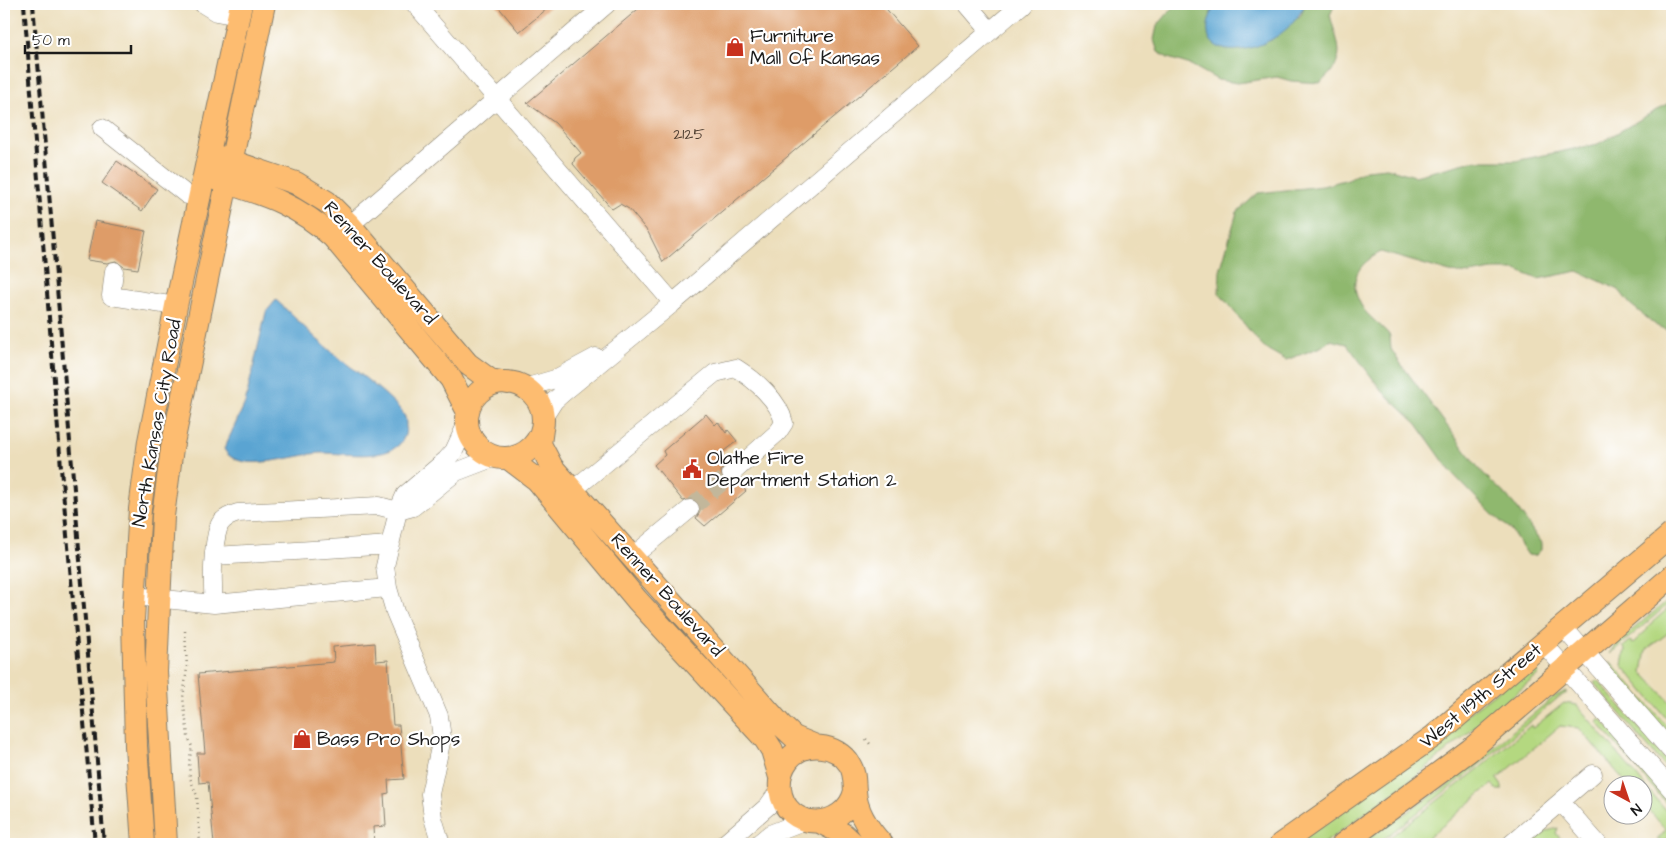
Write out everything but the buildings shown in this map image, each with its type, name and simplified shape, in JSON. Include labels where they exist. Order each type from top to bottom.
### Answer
[{"type":"main road","name":"North Kansas City Road","points":[[166,844],[156,672],[163,516],[172,448],[264,4]]},
{"type":"main road","name":"North Kansas City Road","points":[[143,844],[136,746],[134,596],[140,509],[149,441],[176,306],[205,164],[240,10]]},
{"type":"main road","name":"Renner Boulevard","points":[[205,164],[229,172],[287,203],[317,222],[333,237],[451,379],[468,418]]},
{"type":"main road","name":"Renner Boulevard","points":[[229,172],[266,172],[312,191],[327,202],[350,225],[468,364],[490,380],[516,385]]},
{"type":"main road","points":[[497,383],[516,385],[534,396],[540,406],[542,423],[538,440],[530,449],[520,455],[502,458],[484,452],[476,444],[468,418],[478,394],[497,383]]},
{"type":"main road","name":"Renner Boulevard","points":[[542,423],[540,444],[545,456],[573,490],[781,725],[794,736],[816,746]]},
{"type":"main road","name":"Renner Boulevard","points":[[502,458],[537,480],[637,600],[765,739],[772,750],[780,783]]},
{"type":"main road","name":"West 119th Street","points":[[1280,844],[1434,736],[1672,534]]},
{"type":"main road","name":"West 119th Street","points":[[1343,844],[1463,755],[1672,576]]},
{"type":"main road","points":[[854,844],[843,834],[788,809],[780,783],[785,766],[792,756],[803,749],[816,746],[829,748],[846,759],[853,771],[855,791],[863,818],[882,844]]},
{"type":"main road","points":[[813,821],[832,819],[842,813],[850,803],[855,791]]},
{"type":"street","points":[[203,4],[216,12],[240,10]]},
{"type":"street","points":[[415,4],[673,302]]},
{"type":"street","points":[[350,225],[607,4]]},
{"type":"street","points":[[967,4],[990,32]]},
{"type":"street","points":[[542,423],[554,401],[587,376],[626,339],[673,302],[1022,4]]},
{"type":"street","points":[[102,128],[187,195],[198,197]]},
{"type":"street","points":[[114,271],[111,296],[176,306]]},
{"type":"street","points":[[516,385],[555,379],[626,339]]},
{"type":"street","points":[[573,490],[715,373],[736,368],[753,378],[782,413],[784,423],[778,432],[731,474]]},
{"type":"street","points":[[441,844],[433,818],[430,794],[441,746],[439,716],[398,620],[388,588],[385,566],[398,511],[405,495],[454,451],[468,418]]},
{"type":"street","points":[[214,604],[211,579],[219,526],[230,516],[238,513],[379,506],[398,511],[414,507],[456,472],[502,458]]},
{"type":"street","points":[[633,556],[690,509]]},
{"type":"street","points":[[215,556],[391,545]]},
{"type":"street","points":[[134,596],[214,604],[388,588]]},
{"type":"street","points":[[1563,627],[1672,752]]},
{"type":"street","points":[[1544,644],[1672,790]]},
{"type":"street","points":[[1510,844],[1593,774]]},
{"type":"street","points":[[724,844],[757,817],[780,783]]},
{"type":"street","points":[[1561,802],[1598,844]]},
{"type":"street","points":[[758,844],[770,834],[813,821]]},
{"type":"path","points":[[185,631],[187,668],[183,698],[192,747],[189,762],[190,778],[197,796],[200,844]]},
{"type":"path","points":[[866,739],[870,744]]},
{"type":"green space","points":[[1176,4],[1216,4],[1210,14],[1270,41],[1301,15],[1305,4],[1335,4],[1330,15],[1338,44],[1338,59],[1329,74],[1320,83],[1291,81],[1277,77],[1238,83],[1218,80],[1191,65],[1168,58],[1158,52],[1154,40],[1157,26]]},
{"type":"green space","points":[[1672,101],[1672,332],[1657,326],[1630,304],[1619,290],[1578,271],[1538,279],[1516,270],[1492,270],[1470,274],[1450,272],[1381,252],[1361,267],[1355,280],[1355,288],[1361,305],[1390,336],[1391,349],[1398,360],[1477,466],[1509,498],[1541,543],[1541,550],[1535,556],[1528,555],[1511,530],[1492,514],[1451,472],[1417,424],[1382,391],[1347,344],[1330,340],[1321,347],[1286,360],[1263,347],[1219,293],[1220,271],[1237,212],[1258,193],[1323,186],[1348,179],[1366,170],[1387,168],[1415,176],[1473,161],[1515,161],[1598,144]]},
{"type":"green space","points":[[1672,597],[1672,601],[1610,654],[1618,642]]},
{"type":"green space","points":[[1672,605],[1672,630],[1646,650],[1642,672],[1672,704],[1672,725],[1622,665],[1625,649],[1623,647],[1630,641],[1633,643],[1648,629],[1647,627]]},
{"type":"green space","points":[[1610,661],[1672,732],[1672,739],[1613,669]]},
{"type":"green space","points":[[1532,665],[1539,674],[1420,773],[1323,844],[1295,844]]},
{"type":"green space","points":[[1598,680],[1672,767],[1672,775],[1594,683]]},
{"type":"green space","points":[[1567,691],[1567,693],[1559,697],[1474,769],[1377,844],[1359,844],[1448,785],[1555,696]]},
{"type":"green space","points":[[1564,703],[1577,705],[1637,776],[1620,776],[1579,728],[1560,726],[1497,779],[1502,786],[1502,790],[1497,790],[1492,784],[1421,844],[1381,844],[1476,771],[1531,725],[1532,728]]},
{"type":"green space","points":[[1601,719],[1649,776],[1643,776],[1597,722]]},
{"type":"green space","points":[[1654,782],[1672,803],[1672,810],[1654,789]]},
{"type":"green space","points":[[1654,797],[1672,818],[1672,836],[1664,841],[1657,840],[1666,830],[1654,816]]},
{"type":"green space","points":[[1558,828],[1556,833],[1560,838],[1558,844],[1531,844],[1547,831]]},
{"type":"water","points":[[1216,4],[1305,4],[1293,23],[1276,37],[1256,46],[1237,50],[1221,48],[1210,40],[1208,26]]},
{"type":"water","points":[[276,300],[325,346],[383,392],[400,410],[405,417],[406,429],[402,441],[394,448],[383,453],[370,455],[320,453],[268,462],[241,461],[231,457],[224,449],[245,403],[266,312]]},
{"type":"tunnel","points":[[690,509],[731,474]]},
{"type":"railway","points":[[24,4],[62,480],[95,844]]},
{"type":"railway","points":[[33,4],[104,844]]},
{"type":"place","name":"Furniture Mall Of Kansas","points":[[735,47]]},
{"type":"place","name":"Olathe Fire Department Station 2","points":[[692,469]]},
{"type":"place","name":"Bass Pro Shops","points":[[302,739]]}]
